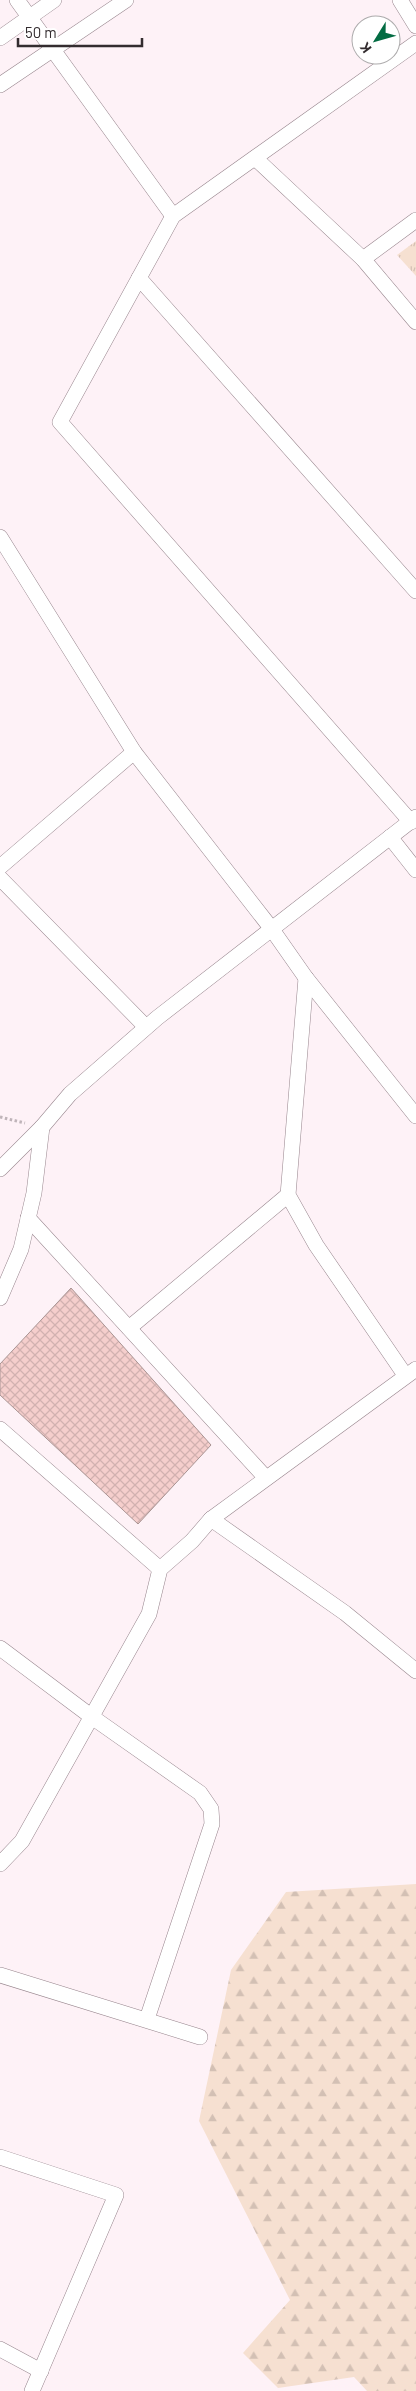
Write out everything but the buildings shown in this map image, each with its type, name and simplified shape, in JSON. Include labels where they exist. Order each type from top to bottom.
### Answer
[{"type":"street","points":[[17,0],[55,50],[173,216]]},
{"type":"street","points":[[0,38],[54,0]]},
{"type":"street","points":[[0,85],[55,50],[126,0]]},
{"type":"street","points":[[400,0],[416,26]]},
{"type":"street","points":[[0,1169],[42,1127],[70,1094],[146,1027],[413,819],[60,422],[173,216],[416,43]]},
{"type":"street","points":[[255,158],[363,259],[416,322]]},
{"type":"street","points":[[363,259],[416,220]]},
{"type":"street","points":[[139,278],[416,590]]},
{"type":"street","points":[[0,537],[134,752],[271,928],[306,978],[416,1116]]},
{"type":"street","points":[[0,867],[134,752]]},
{"type":"street","points":[[390,837],[416,870]]},
{"type":"street","points":[[0,878],[146,1027]]},
{"type":"street","points":[[0,1864],[22,1841],[149,1614],[160,1570],[192,1541],[210,1519],[411,1372],[316,1244],[288,1195],[306,978]]},
{"type":"street","points":[[0,1298],[21,1249],[34,1193],[42,1127]]},
{"type":"street","points":[[129,1328],[288,1195]]},
{"type":"street","points":[[28,1218],[266,1478]]},
{"type":"street","points":[[0,1429],[160,1570]]},
{"type":"street","points":[[210,1519],[345,1613],[416,1671]]},
{"type":"street","points":[[0,1648],[92,1717],[200,1793],[211,1809],[212,1824],[147,2019]]},
{"type":"street","points":[[0,1974],[200,2037]]},
{"type":"street","points":[[0,2158],[116,2195],[32,2391]]},
{"type":"street","points":[[0,2349],[41,2371]]},
{"type":"path","points":[[0,1117],[42,1127]]},
{"type":"green space","points":[[416,241],[416,276],[397,255]]},
{"type":"green space","points":[[416,1884],[416,2391],[367,2391],[354,2377],[278,2388],[243,2353],[290,2300],[199,2121],[231,1970],[286,1892]]}]
